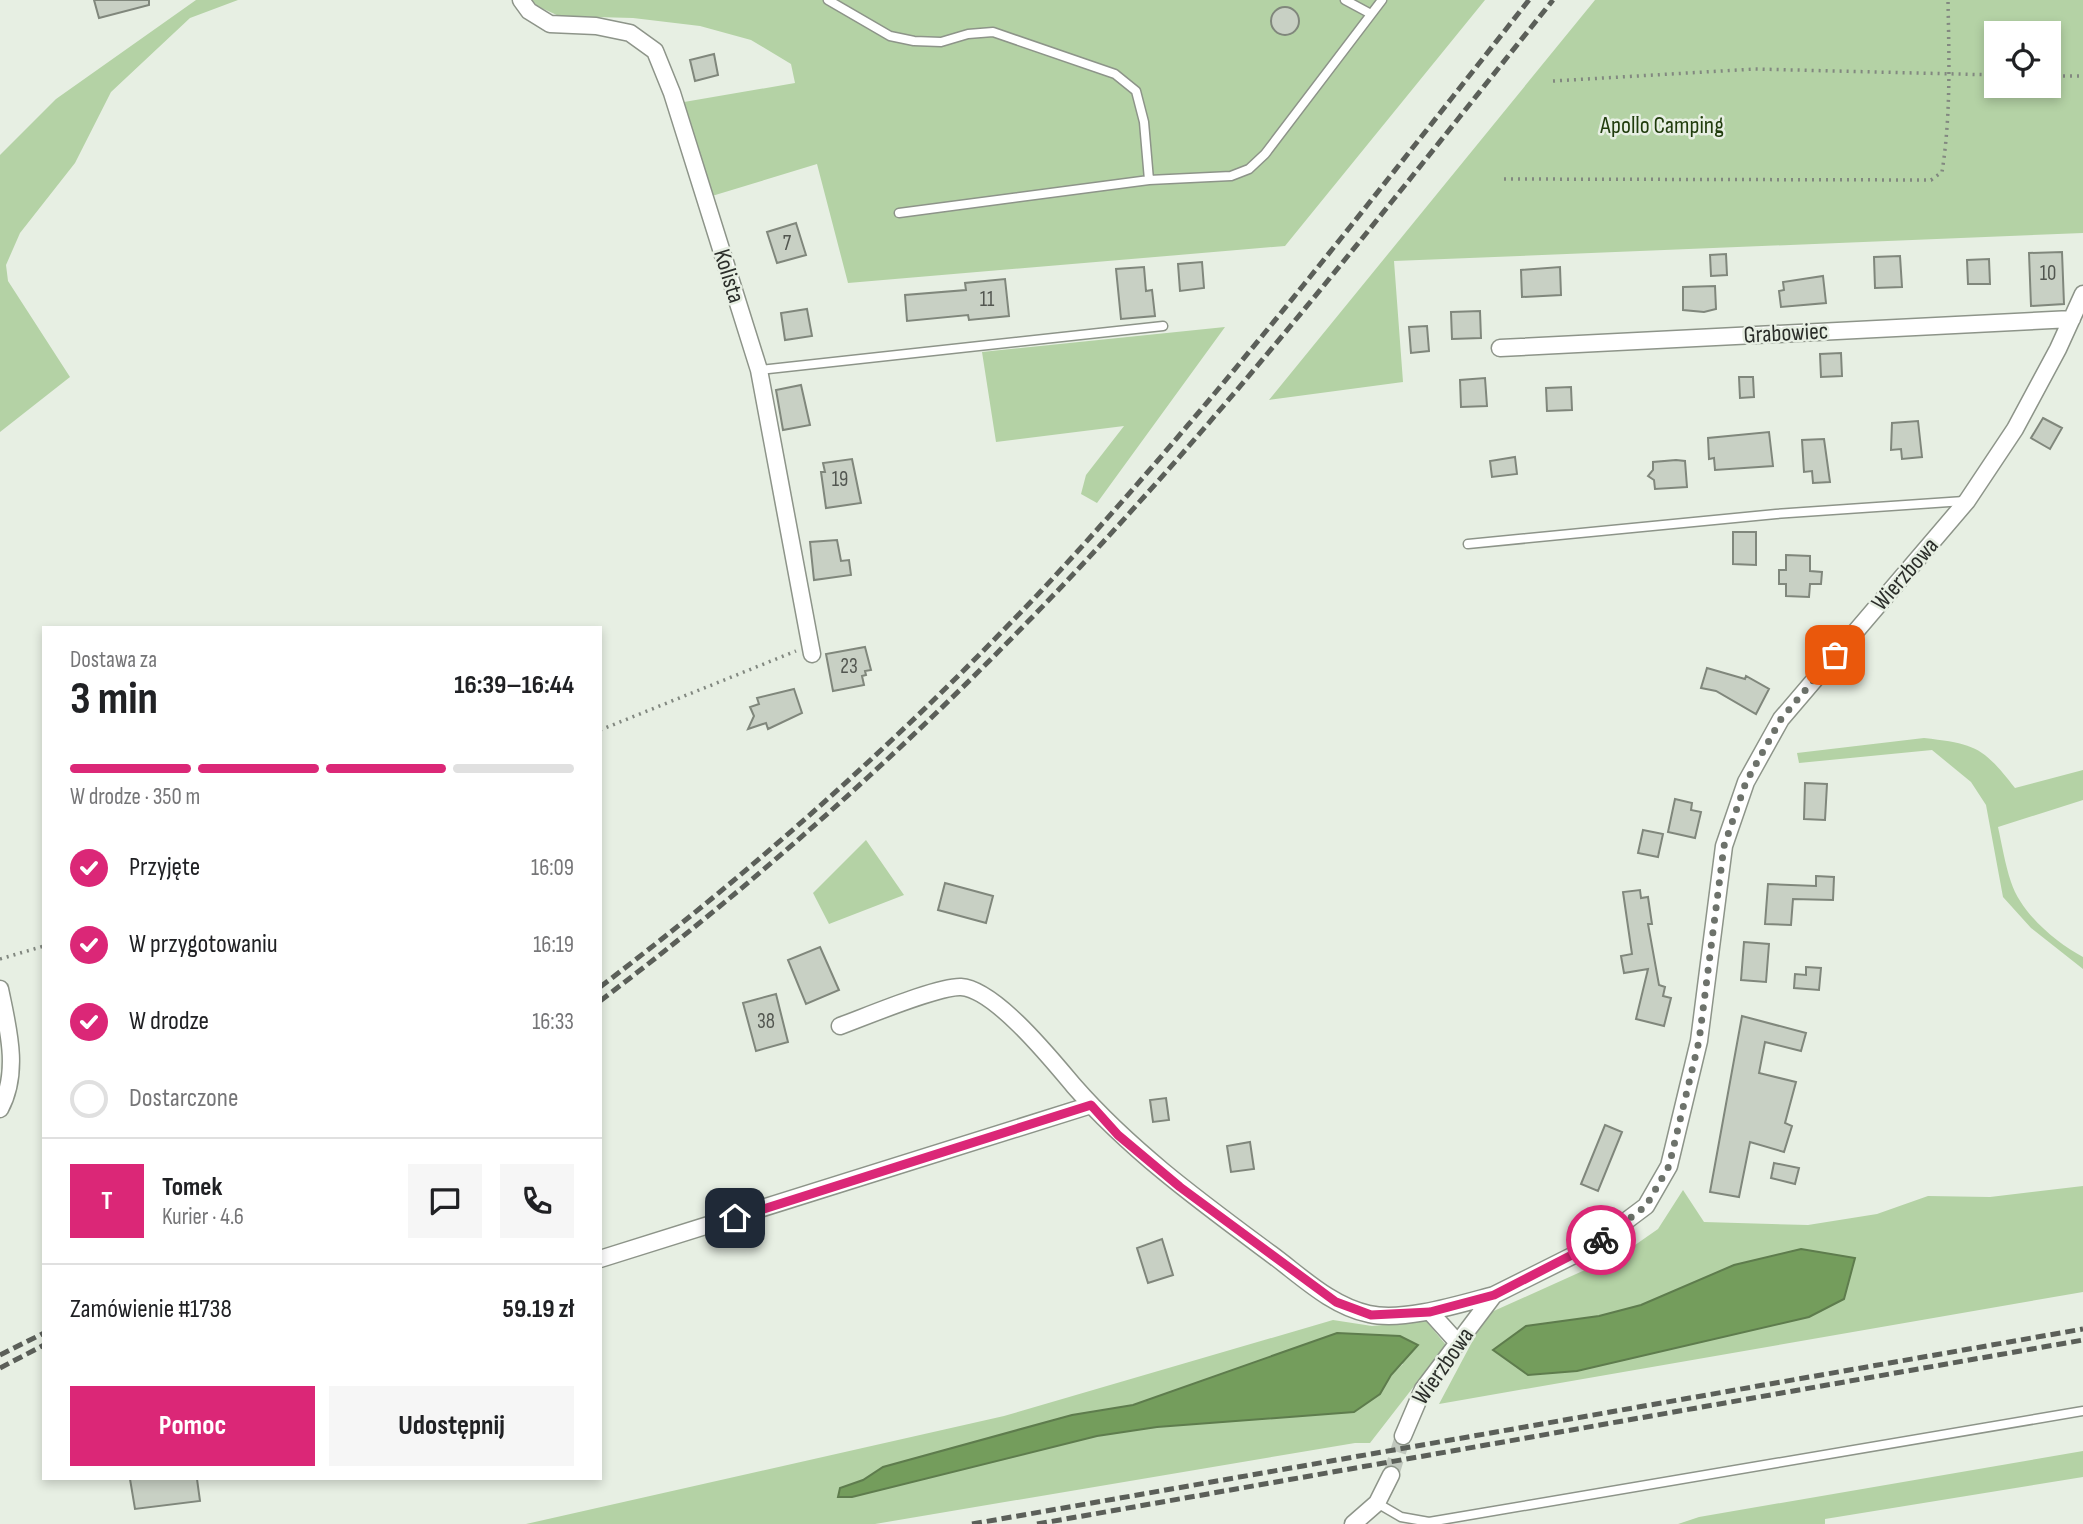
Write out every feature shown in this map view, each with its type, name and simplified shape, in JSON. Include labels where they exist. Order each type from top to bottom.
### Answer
[{"type":"street","name":"Kolista","points":[[521,0],[529,11],[550,24],[596,26],[630,33],[655,51],[672,93],[759,370],[811,650]]},
{"type":"street","name":"Wierzbowa","points":[[1403,1436],[1423,1389],[1494,1295],[1594,1245],[1646,1206],[1669,1166],[1699,1041],[1724,846],[1746,782],[1781,719],[1967,501],[2015,429],[2083,294]]},
{"type":"street","name":"Grabowiec","points":[[1500,348],[2072,319]]},
{"type":"street","points":[[840,1026],[928,995],[961,987],[985,996],[1038,1043],[1118,1135],[1180,1187],[1336,1302],[1371,1315],[1430,1312],[1494,1295]]},
{"type":"street","points":[[0,989],[11,1043],[10,1073],[0,1109]]},
{"type":"street","points":[[602,1258],[1091,1105]]},
{"type":"street","points":[[1430,1312],[1458,1343]]},
{"type":"street","points":[[1353,1524],[1377,1503],[1391,1475]]},
{"type":"lane","points":[[828,0],[890,36],[914,41],[941,42],[968,34],[993,32],[1115,74],[1136,91],[1144,122],[1149,180]]},
{"type":"lane","points":[[1345,0],[1371,14]]},
{"type":"lane","points":[[899,213],[1149,180],[1231,176],[1250,169],[1265,154],[1382,0]]},
{"type":"lane","points":[[759,370],[1163,326]]},
{"type":"lane","points":[[1468,544],[1776,514],[1967,501]]},
{"type":"lane","points":[[1377,1503],[1401,1517],[1429,1522],[2083,1411]]},
{"type":"path","points":[[1504,179],[1931,180],[1942,172],[1949,74],[1948,0]]},
{"type":"path","points":[[1553,81],[1755,69],[1984,75]]},
{"type":"path","points":[[2061,76],[2083,76]]},
{"type":"path","points":[[602,729],[811,650]]},
{"type":"path","points":[[0,959],[42,947]]},
{"type":"green space","points":[[196,0],[238,0],[190,18],[111,92],[75,163],[20,233],[6,265],[8,281],[70,377],[0,432],[0,155],[56,99]]},
{"type":"green space","points":[[532,0],[1485,0],[1285,246],[848,283],[817,164],[712,196],[684,102],[795,83],[791,64],[751,40],[700,26],[633,18],[559,16],[537,6]]},
{"type":"green space","name":"Apollo Camping","points":[[1595,0],[2083,0],[2083,233],[1394,261],[1403,382],[1269,400]]},
{"type":"green space","points":[[1225,327],[1097,503],[1081,494],[1086,475],[1124,426],[996,442],[982,352]]},
{"type":"green space","points":[[1924,738],[1956,743],[1977,750],[1995,764],[2015,788],[2083,770],[2083,800],[1998,827],[2016,894],[2040,926],[2083,957],[2083,969],[2031,928],[2003,897],[1986,805],[1971,782],[1932,750],[1799,763],[1797,753]]},
{"type":"green space","points":[[866,840],[904,895],[829,924],[813,893]]},
{"type":"green space","points":[[2083,1186],[2083,1292],[1439,1404],[1487,1314],[1625,1252],[1658,1229],[1683,1190],[1704,1222],[1808,1225],[1877,1214],[1928,1196],[1990,1197]],"holes":[[[1801,1249],[1854,1258],[1809,1317],[1526,1326],[1599,1316],[1641,1305],[1735,1265]]]},
{"type":"green space","points":[[1333,1320],[1372,1326],[1426,1321],[1446,1345],[1370,1443],[1355,1443],[875,1524],[526,1524],[1004,1416]],"holes":[[[1337,1333],[1403,1364],[1391,1375],[1380,1394],[1354,1412],[1157,1427],[1097,1436],[852,1497],[839,1497],[883,1467],[1072,1415],[1133,1405]]]},
{"type":"green space","points":[[2083,1451],[2083,1477],[1825,1519],[1825,1524],[1678,1524],[1699,1517]]},
{"type":"shaded area","points":[[1801,1249],[1855,1258],[1844,1299],[1809,1317],[1577,1371],[1528,1375],[1493,1350],[1526,1326],[1599,1316],[1641,1305],[1734,1265]]},
{"type":"shaded area","points":[[1337,1333],[1400,1336],[1418,1345],[1391,1375],[1380,1394],[1354,1412],[1157,1427],[1097,1436],[852,1497],[838,1497],[840,1488],[863,1480],[883,1467],[1072,1415],[1133,1405]]},
{"type":"building","points":[[94,0],[149,0],[149,5],[99,18]]},
{"type":"building","points":[[1285,7],[1295,11],[1299,21],[1295,31],[1285,35],[1275,31],[1271,21],[1275,11]]},
{"type":"building","points":[[714,54],[718,75],[695,81],[690,60]]},
{"type":"building","points":[[796,223],[806,255],[777,263],[767,232]]},
{"type":"building","points":[[2062,252],[2064,304],[2031,306],[2029,253]]},
{"type":"building","points":[[1726,254],[1727,275],[1711,276],[1710,255]]},
{"type":"building","points":[[1900,256],[1902,287],[1875,288],[1874,257]]},
{"type":"building","points":[[1989,259],[1990,284],[1968,284],[1967,260]]},
{"type":"building","points":[[1202,262],[1204,288],[1180,291],[1178,264]]},
{"type":"building","points":[[1144,267],[1146,291],[1152,290],[1155,316],[1121,319],[1116,269]]},
{"type":"building","points":[[1560,267],[1561,295],[1522,297],[1521,270]]},
{"type":"building","points":[[1823,276],[1826,303],[1781,307],[1779,291],[1784,290],[1783,282]]},
{"type":"building","points":[[1005,279],[1009,316],[969,320],[968,315],[907,321],[905,295],[966,290],[965,283]]},
{"type":"building","points":[[1715,286],[1716,309],[1704,312],[1683,310],[1683,287]]},
{"type":"building","points":[[807,309],[812,336],[785,340],[781,313]]},
{"type":"building","points":[[1480,311],[1481,338],[1452,339],[1451,312]]},
{"type":"building","points":[[1427,326],[1429,351],[1411,353],[1409,327]]},
{"type":"building","points":[[1841,353],[1842,376],[1821,377],[1820,354]]},
{"type":"building","points":[[1739,377],[1753,377],[1754,397],[1740,398]]},
{"type":"building","points":[[1485,378],[1487,406],[1461,407],[1460,380]]},
{"type":"building","points":[[801,385],[810,425],[783,430],[776,390]]},
{"type":"building","points":[[1571,387],[1572,410],[1547,411],[1546,388]]},
{"type":"building","points":[[2043,418],[2062,428],[2050,449],[2031,438]]},
{"type":"building","points":[[1918,421],[1922,457],[1902,459],[1901,449],[1891,450],[1892,423]]},
{"type":"building","points":[[1769,432],[1773,466],[1715,470],[1714,458],[1709,459],[1708,438]]},
{"type":"building","points":[[1824,439],[1830,482],[1813,483],[1812,471],[1804,472],[1802,440]]},
{"type":"building","points":[[1515,457],[1517,474],[1492,477],[1490,461]]},
{"type":"building","points":[[852,459],[861,503],[826,508],[821,472],[825,472],[823,463]]},
{"type":"building","points":[[1685,461],[1687,487],[1655,489],[1654,480],[1648,476],[1653,470],[1653,462]]},
{"type":"building","points":[[1733,532],[1756,532],[1756,565],[1733,564]]},
{"type":"building","points":[[837,540],[841,561],[849,560],[851,575],[814,580],[810,542]]},
{"type":"building","points":[[1786,555],[1810,556],[1810,571],[1822,572],[1821,584],[1810,584],[1809,597],[1786,596],[1786,584],[1779,584],[1779,570],[1786,570]]},
{"type":"building","points":[[865,647],[871,670],[865,671],[866,675],[862,676],[864,685],[833,691],[826,654]]},
{"type":"building","points":[[1707,668],[1745,679],[1746,676],[1769,689],[1756,714],[1716,691],[1701,688]]},
{"type":"building","points":[[794,689],[802,713],[768,729],[766,723],[748,729],[754,716],[750,707],[759,704],[757,698]]},
{"type":"building","points":[[1805,783],[1827,784],[1825,820],[1804,819]]},
{"type":"building","points":[[1675,799],[1692,803],[1691,810],[1701,812],[1695,838],[1668,832]]},
{"type":"building","points":[[1643,830],[1663,834],[1658,857],[1638,853]]},
{"type":"building","points":[[1816,876],[1834,877],[1833,900],[1793,899],[1791,925],[1765,924],[1768,884],[1816,886]]},
{"type":"building","points":[[945,883],[993,896],[986,923],[938,910]]},
{"type":"building","points":[[1640,890],[1641,898],[1648,897],[1652,924],[1648,924],[1659,985],[1665,987],[1663,996],[1671,998],[1664,1026],[1636,1019],[1648,969],[1624,973],[1621,956],[1632,954],[1623,892]]},
{"type":"building","points":[[1744,942],[1769,944],[1766,982],[1741,980]]},
{"type":"building","points":[[820,947],[839,990],[806,1004],[788,960]]},
{"type":"building","points":[[1806,967],[1821,968],[1819,990],[1794,988],[1795,974],[1806,975]]},
{"type":"building","points":[[776,994],[788,1042],[756,1051],[743,1003]]},
{"type":"building","points":[[1742,1016],[1806,1033],[1801,1051],[1765,1042],[1759,1073],[1796,1082],[1785,1123],[1792,1126],[1784,1152],[1750,1142],[1739,1197],[1710,1192]]},
{"type":"building","points":[[1166,1098],[1169,1120],[1153,1122],[1150,1100]]},
{"type":"building","points":[[1605,1125],[1622,1132],[1598,1191],[1581,1184]]},
{"type":"building","points":[[1250,1142],[1254,1169],[1231,1172],[1227,1146]]},
{"type":"building","points":[[1774,1163],[1799,1168],[1795,1184],[1771,1178]]},
{"type":"building","points":[[1162,1239],[1173,1275],[1148,1283],[1137,1248]]},
{"type":"building","points":[[130,1480],[197,1480],[200,1501],[135,1509]]},
{"type":"tunnel","points":[[1391,1475],[1403,1436]]},
{"type":"railway","points":[[602,985],[717,895],[829,798],[938,696],[1042,590],[1231,374],[1529,0]]},
{"type":"railway","points":[[602,999],[789,848],[909,739],[1024,626],[1142,499],[1263,359],[1553,0]]},
{"type":"railway","points":[[972,1524],[2083,1329]]},
{"type":"railway","points":[[0,1355],[42,1334]]},
{"type":"railway","points":[[1037,1524],[2083,1340]]},
{"type":"railway","points":[[0,1368],[42,1346]]},
{"type":"way so far","points":[[1601,1240],[1646,1206],[1669,1166],[1699,1041],[1724,846],[1746,782],[1781,719],[1835,655]]},
{"type":"route","points":[[735,1218],[1032,1121],[1091,1105],[1118,1135],[1180,1187],[1336,1302],[1371,1315],[1430,1312],[1494,1295],[1601,1240]]}]
